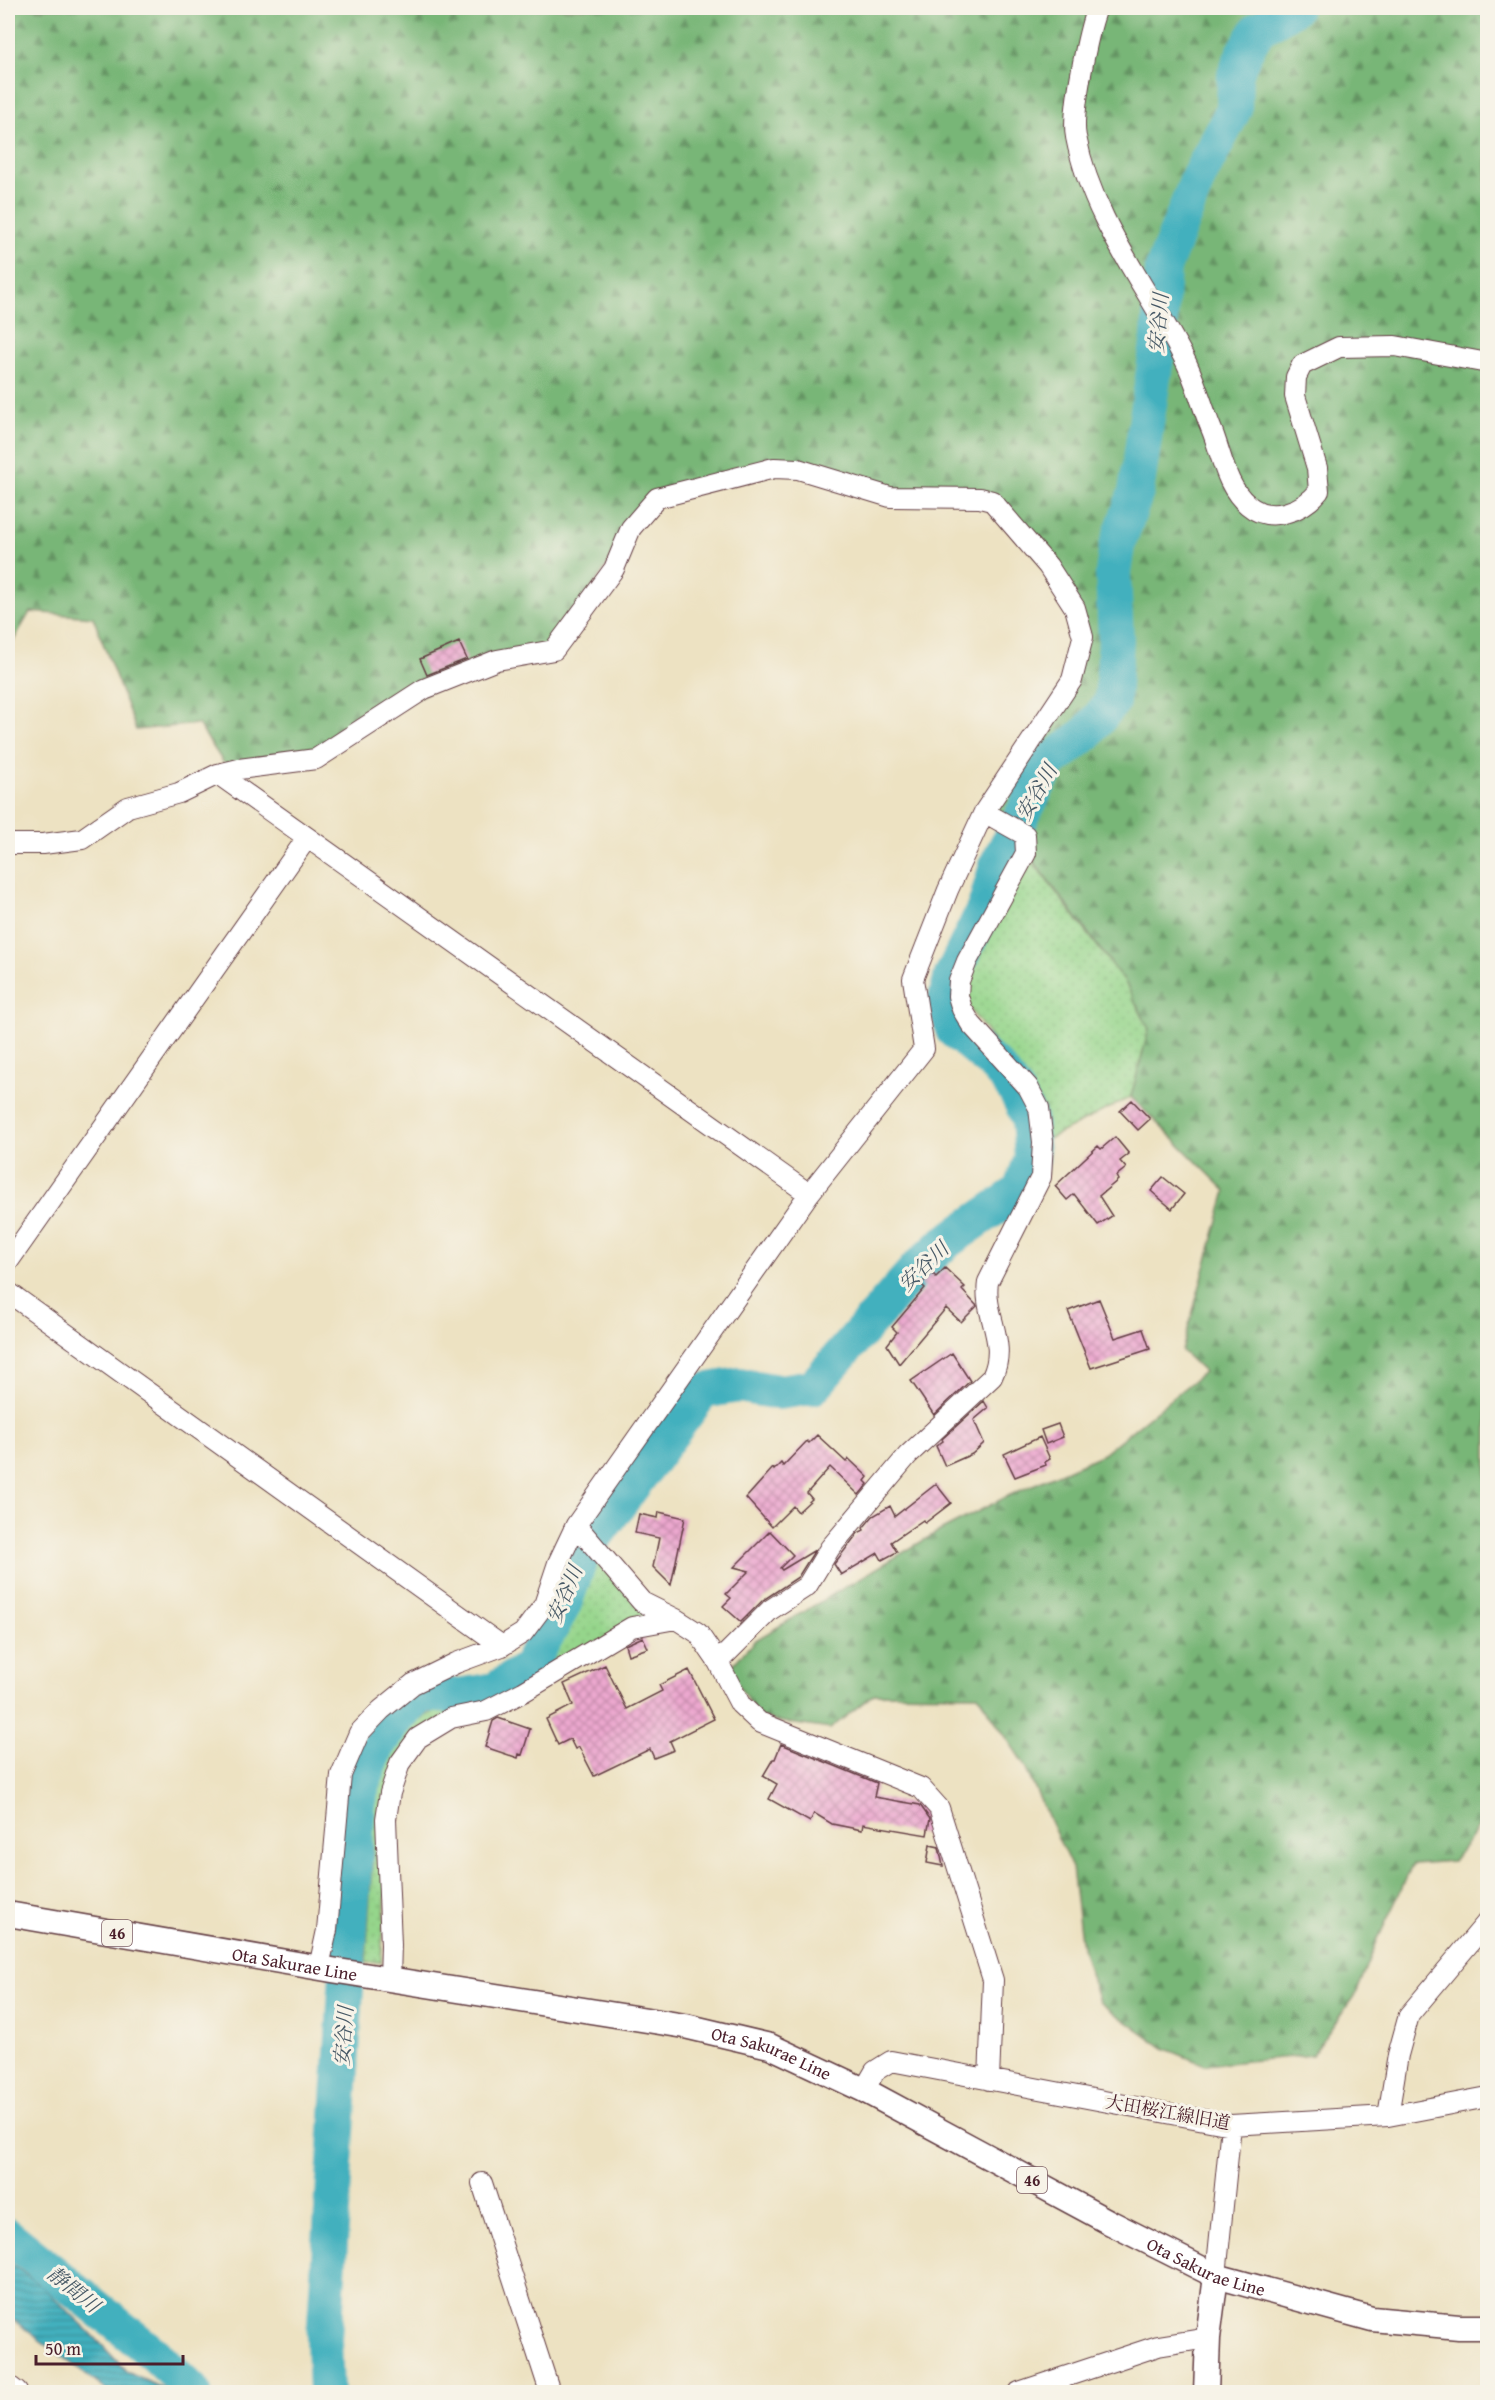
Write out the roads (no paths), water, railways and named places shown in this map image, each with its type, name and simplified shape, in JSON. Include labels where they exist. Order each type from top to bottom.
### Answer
[{"type":"main road","name":"Ota Sakurae Line","points":[[8,1914],[325,1969],[685,2026],[770,2046],[864,2090],[1216,2276],[1372,2319],[1459,2327],[1488,2327]]},
{"type":"main road","points":[[1206,2392],[1208,2338],[1216,2276]]},
{"type":"street","points":[[1097,8],[1078,88],[1075,134],[1085,173],[1099,210],[1186,362],[1219,446],[1228,480],[1246,504],[1260,514],[1282,514],[1310,502],[1319,491],[1317,468],[1295,396],[1296,377],[1302,365],[1339,347],[1395,346],[1488,363]]},
{"type":"street","points":[[8,844],[82,839],[128,807],[179,794],[218,774],[316,759],[424,689],[497,660],[554,650],[614,569],[631,528],[657,498],[774,468],[798,470],[890,497],[980,498],[992,501],[1048,566],[1075,608],[1083,637],[1072,680],[989,815],[948,890],[914,980],[924,1048],[809,1194],[578,1527],[558,1563],[543,1605],[523,1633],[502,1646],[456,1663],[413,1684],[381,1710],[359,1733],[341,1774],[325,1969]]},
{"type":"street","points":[[218,774],[809,1194]]},
{"type":"street","points":[[718,1662],[770,1610],[807,1586],[830,1548],[908,1455],[992,1377],[999,1364],[997,1336],[986,1295],[988,1282],[1041,1177],[1043,1142],[1039,1108],[1028,1087],[971,1024],[962,1009],[958,996],[959,981],[967,961],[1026,853],[1025,835],[989,815]]},
{"type":"street","points":[[8,1262],[307,838]]},
{"type":"street","points":[[8,1292],[502,1646]]},
{"type":"street","points":[[578,1527],[642,1602],[698,1633],[718,1662],[740,1704],[759,1722],[921,1788],[939,1808],[993,1980],[989,2080]]},
{"type":"street","points":[[382,1978],[391,1945],[386,1819],[390,1793],[400,1763],[418,1738],[451,1718],[486,1711],[524,1692],[632,1627],[676,1619]]},
{"type":"street","points":[[1388,2116],[1398,2055],[1409,2015],[1488,1921]]},
{"type":"street","name":"大田桜江線旧道","points":[[864,2090],[875,2071],[891,2061],[1231,2125],[1388,2116],[1488,2097]]},
{"type":"street","points":[[1216,2276],[1231,2125]]},
{"type":"street","points":[[482,2184],[550,2392]]},
{"type":"street","points":[[1019,2392],[1158,2346],[1208,2338]]},
{"type":"street","points":[[8,2385],[17,2392]]},
{"type":"water","points":[[8,2261],[43,2287],[127,2372],[170,2392],[109,2392],[8,2316]]},
{"type":"waterway","name":"安谷川","points":[[326,2392],[324,2339],[358,1798],[374,1752],[397,1718],[423,1694],[458,1696],[495,1690],[528,1668],[563,1606],[582,1554],[703,1391],[739,1385],[778,1392],[813,1387],[916,1269],[946,1242],[1020,1191],[1032,1158],[1029,1118],[1015,1090],[997,1067],[953,1030],[945,1001],[952,975],[985,907],[998,862],[1050,762],[1087,733],[1112,702],[1116,640],[1113,573],[1117,546],[1136,492],[1159,337],[1163,268],[1199,176],[1234,109],[1235,75],[1244,53],[1258,30],[1294,8]]},
{"type":"waterway","name":"静間川","points":[[8,2236],[154,2354],[194,2392]]}]
